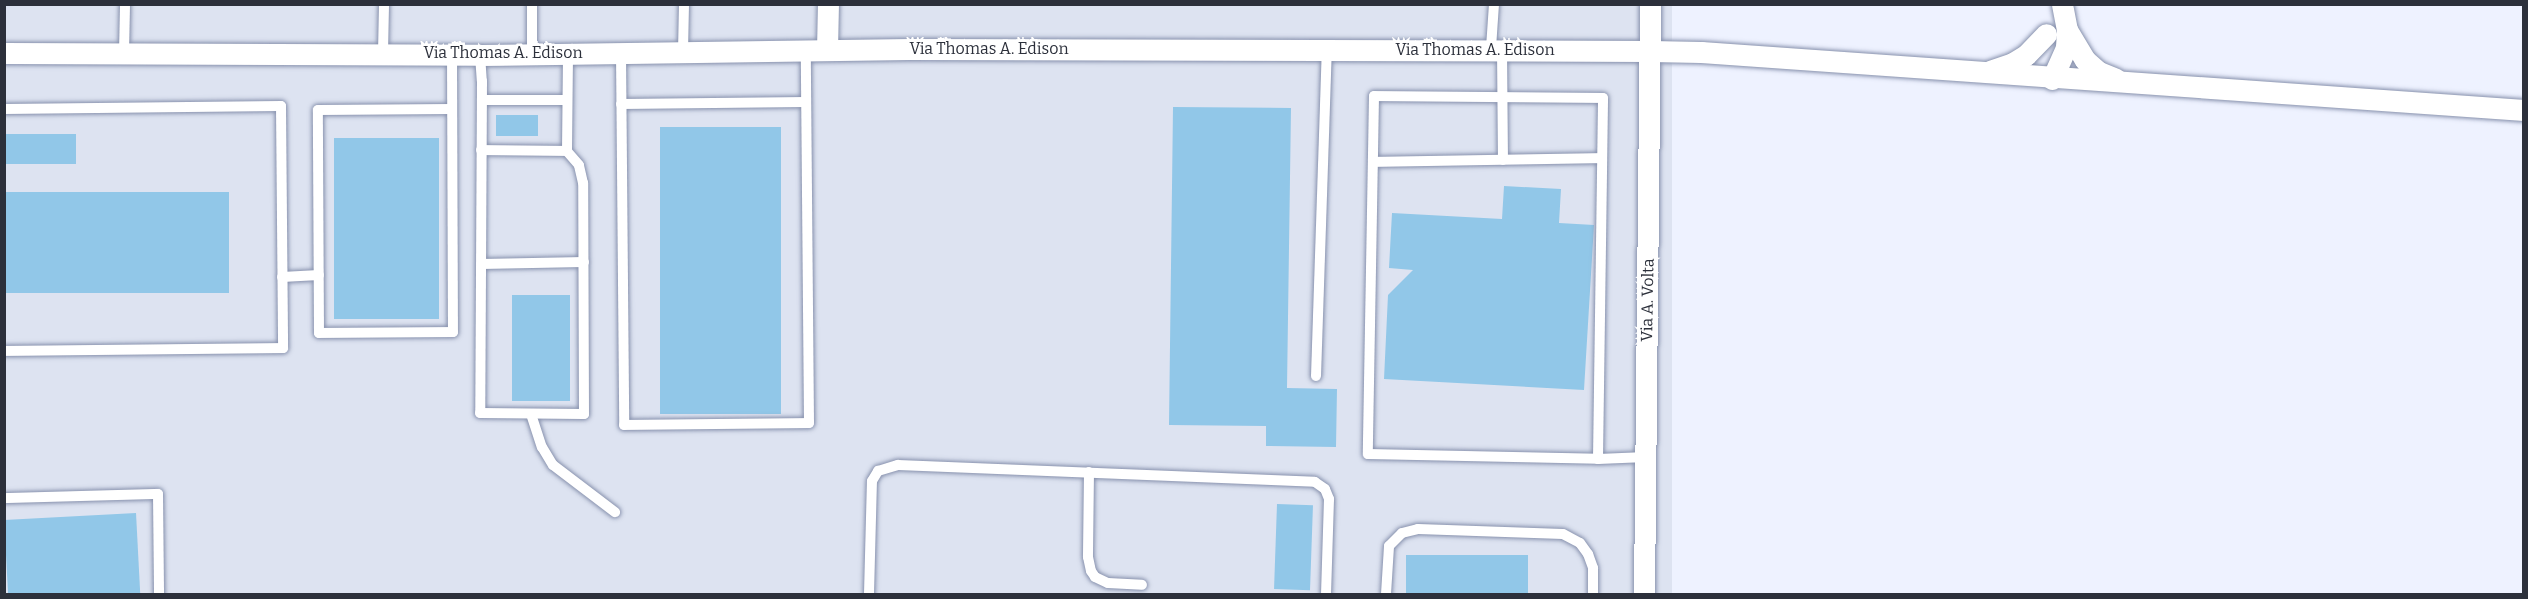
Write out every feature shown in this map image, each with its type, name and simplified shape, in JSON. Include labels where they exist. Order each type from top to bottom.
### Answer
[{"type":"street","points":[[816,50],[828,4]]},
{"type":"street","name":"Via A. Volta","points":[[1644,594],[1650,4]]},
{"type":"street","points":[[2052,79],[2044,57],[2046,34],[2055,4]]},
{"type":"street","points":[[2052,79],[2066,48],[2067,30],[2062,4]]},
{"type":"street","points":[[2067,30],[2085,60],[2099,72],[2116,79],[2523,110]]},
{"type":"street","points":[[1972,73],[1993,70],[2013,63],[2037,45],[2046,34]]},
{"type":"street","name":"Via Thomas A. Edison","points":[[4,53],[480,55],[816,50],[1327,51],[1496,48],[1756,56],[2052,79],[2134,82]]},
{"type":"lane","points":[[124,53],[125,4]]},
{"type":"lane","points":[[383,53],[384,4]]},
{"type":"lane","points":[[532,4],[532,54]]},
{"type":"lane","points":[[683,52],[684,4]]},
{"type":"lane","points":[[1494,4],[1502,97],[1503,160]]},
{"type":"lane","points":[[621,53],[624,425],[808,423],[806,102],[816,50]]},
{"type":"lane","points":[[1316,376],[1327,51]]},
{"type":"lane","points":[[480,55],[482,100],[480,413],[585,414],[582,174],[579,165],[567,151],[568,53]]},
{"type":"lane","points":[[452,54],[453,332],[319,333],[318,110],[452,109]]},
{"type":"lane","points":[[1598,459],[1603,98],[1374,96],[1368,454],[1598,459],[1646,457]]},
{"type":"lane","points":[[482,100],[567,100]]},
{"type":"lane","points":[[621,104],[806,102]]},
{"type":"lane","points":[[4,109],[281,106],[283,348],[4,351]]},
{"type":"lane","points":[[481,150],[567,151]]},
{"type":"lane","points":[[1373,162],[1602,158]]},
{"type":"lane","points":[[481,264],[584,262]]},
{"type":"lane","points":[[282,278],[319,275]]},
{"type":"lane","points":[[531,414],[542,447],[553,465],[615,512]]},
{"type":"lane","points":[[869,594],[871,487],[874,476],[884,468],[898,465],[1307,480],[1320,485],[1327,494],[1329,505],[1326,594]]},
{"type":"lane","points":[[1089,472],[1088,557],[1091,571],[1095,577],[1108,583],[1142,585]]},
{"type":"lane","points":[[4,498],[158,494],[159,594]]},
{"type":"lane","points":[[1386,594],[1389,546],[1402,533],[1418,529],[1563,534],[1580,543],[1588,554],[1593,568],[1593,594]]},
{"type":"shaded area","points":[[4,5],[1672,5],[1672,594],[4,594]]},
{"type":"building","points":[[1173,107],[1291,108],[1287,388],[1337,389],[1336,447],[1266,446],[1266,426],[1169,425]]},
{"type":"building","points":[[496,115],[538,115],[538,136],[496,136]]},
{"type":"building","points":[[660,127],[781,127],[781,414],[660,414]]},
{"type":"building","points":[[4,134],[76,134],[76,164],[4,164]]},
{"type":"building","points":[[334,138],[439,138],[439,319],[334,319]]},
{"type":"building","points":[[1504,186],[1561,189],[1559,223],[1594,225],[1584,390],[1384,379],[1388,295],[1413,270],[1389,268],[1392,213],[1502,219]]},
{"type":"building","points":[[4,192],[229,192],[229,293],[4,293]]},
{"type":"building","points":[[512,295],[570,295],[570,401],[512,401]]},
{"type":"building","points":[[1277,504],[1313,505],[1310,590],[1274,589]]},
{"type":"building","points":[[136,513],[140,594],[8,594],[4,520]]},
{"type":"building","points":[[1406,555],[1528,555],[1528,594],[1406,594]]}]
